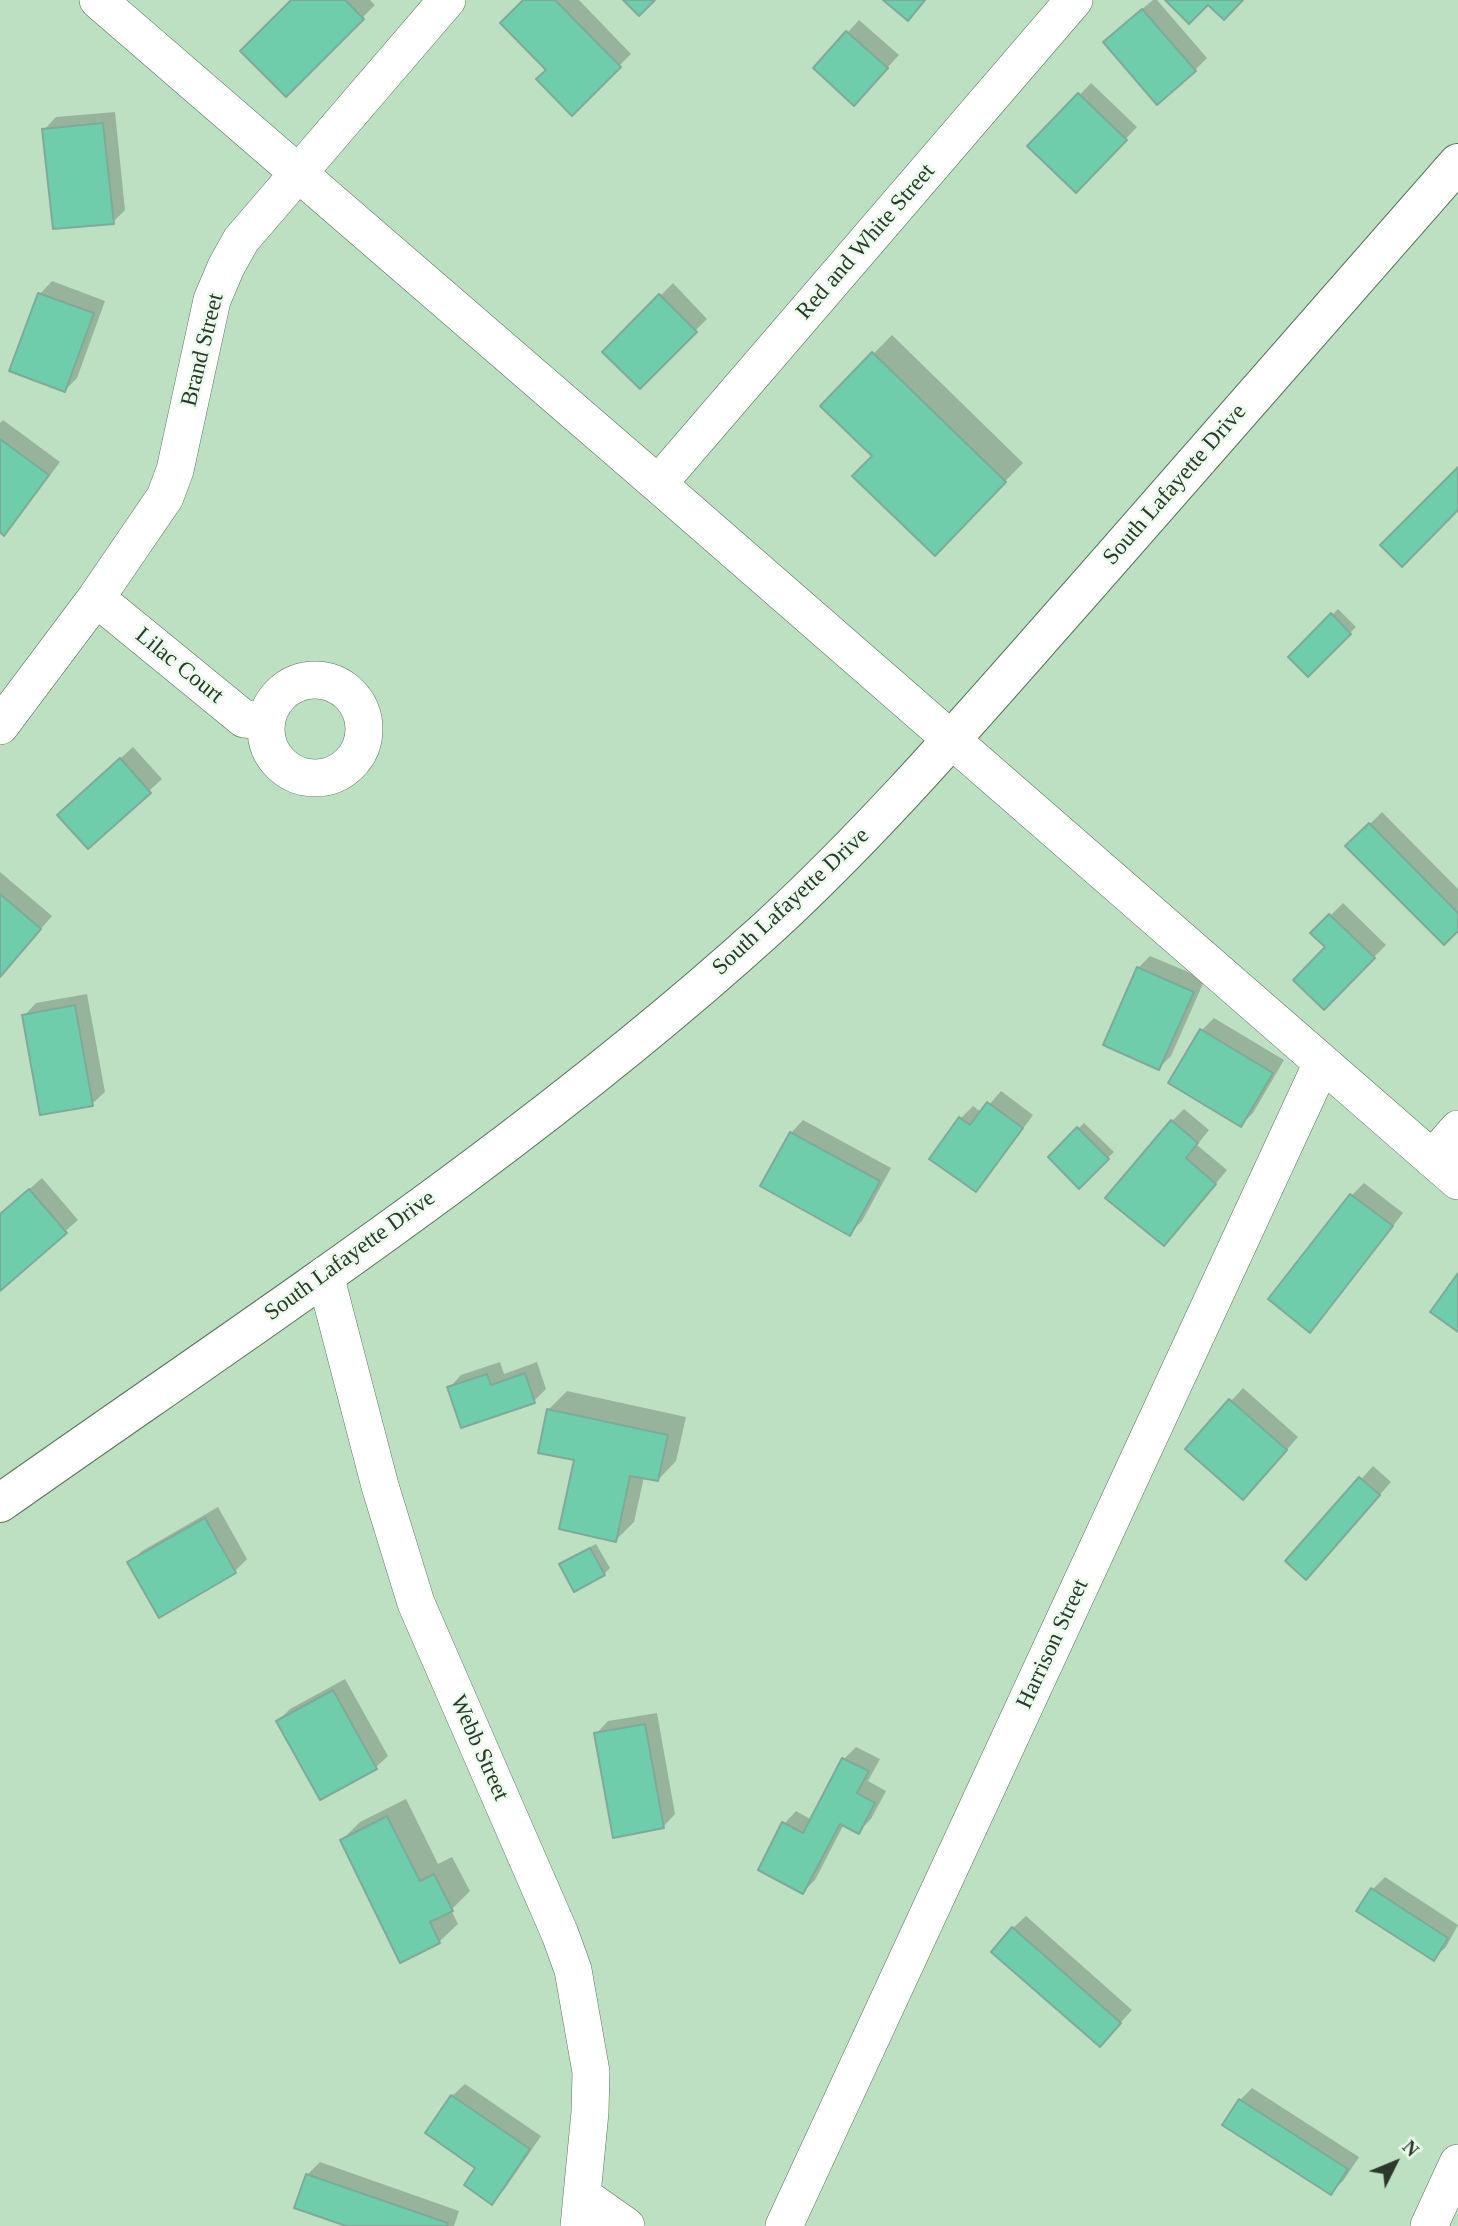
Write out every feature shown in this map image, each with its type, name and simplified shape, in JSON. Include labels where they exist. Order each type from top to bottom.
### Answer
[{"type":"main road","name":"South Lafayette Drive","points":[[0,1503],[325,1275],[547,1113],[651,1029],[778,918],[886,814],[1458,163]]},
{"type":"street","points":[[98,0],[1445,1170],[1458,1129]]},
{"type":"street","name":"Brand Street","points":[[0,726],[96,598],[165,497],[175,470],[212,300],[241,240],[447,0]]},
{"type":"street","name":"Red and White Street","points":[[658,484],[1074,0]]},
{"type":"street","name":"Lilac Court","points":[[96,598],[244,719],[265,721]]},
{"type":"street","name":"Harrison Street","points":[[784,2226],[1322,1063]]},
{"type":"street","name":"Webb Street","points":[[325,1275],[384,1499],[416,1603],[560,1934],[573,1970],[591,2072],[581,2211]]},
{"type":"street","points":[[1429,2226],[1458,2163]]},
{"type":"street","points":[[581,2211],[626,2226]]},
{"type":"building","points":[[291,0],[345,0],[364,19],[286,97],[240,51]]},
{"type":"building","points":[[523,0],[555,0],[621,67],[572,116],[536,79],[546,70],[500,23]]},
{"type":"building","points":[[623,0],[655,0],[639,16]]},
{"type":"building","points":[[883,0],[925,0],[908,21]]},
{"type":"building","points":[[1165,0],[1243,0],[1224,20],[1208,5],[1189,24]]},
{"type":"building","points":[[1142,9],[1196,71],[1157,105],[1103,42]]},
{"type":"building","points":[[846,31],[888,68],[854,106],[813,68]]},
{"type":"building","points":[[1078,93],[1127,140],[1076,193],[1027,146]]},
{"type":"building","points":[[103,123],[114,224],[53,229],[42,129]]},
{"type":"building","points":[[38,293],[94,313],[65,392],[9,371]]},
{"type":"building","points":[[659,294],[697,332],[640,389],[602,352]]},
{"type":"building","points":[[872,352],[1006,482],[935,556],[852,476],[872,456],[820,406]]},
{"type":"building","points":[[0,439],[49,475],[4,536],[0,532]]},
{"type":"building","points":[[1458,467],[1458,510],[1402,567],[1380,545]]},
{"type":"building","points":[[1331,613],[1351,634],[1308,677],[1288,657]]},
{"type":"building","points":[[120,758],[151,793],[88,849],[57,815]]},
{"type":"building","points":[[1369,823],[1458,913],[1458,931],[1444,945],[1345,846]]},
{"type":"building","points":[[0,894],[41,929],[0,977]]},
{"type":"building","points":[[1329,914],[1375,958],[1324,1010],[1293,980],[1325,947],[1310,933]]},
{"type":"building","points":[[1137,967],[1194,992],[1159,1070],[1103,1045]]},
{"type":"building","points":[[75,1005],[93,1106],[40,1115],[22,1015]]},
{"type":"building","points":[[1200,1029],[1273,1073],[1241,1127],[1168,1083]]},
{"type":"building","points":[[987,1102],[1023,1128],[976,1192],[929,1159],[959,1117],[970,1125]]},
{"type":"building","points":[[1171,1120],[1198,1143],[1186,1158],[1216,1184],[1164,1246],[1105,1198]]},
{"type":"building","points":[[1077,1127],[1109,1159],[1079,1189],[1048,1157]]},
{"type":"building","points":[[790,1132],[880,1181],[850,1236],[760,1186]]},
{"type":"building","points":[[29,1189],[67,1233],[0,1291],[0,1214]]},
{"type":"building","points":[[1350,1194],[1393,1226],[1310,1333],[1268,1299]]},
{"type":"building","points":[[1458,1273],[1458,1332],[1430,1312]]},
{"type":"building","points":[[525,1373],[535,1403],[461,1428],[447,1387],[487,1374],[491,1385]]},
{"type":"building","points":[[1229,1399],[1287,1450],[1243,1500],[1185,1449]]},
{"type":"building","points":[[547,1409],[668,1435],[658,1481],[630,1476],[616,1542],[559,1529],[574,1460],[538,1453]]},
{"type":"building","points":[[1359,1477],[1380,1495],[1306,1580],[1285,1561]]},
{"type":"building","points":[[205,1518],[236,1573],[159,1618],[127,1562]]},
{"type":"building","points":[[590,1548],[605,1575],[574,1592],[559,1564]]},
{"type":"building","points":[[333,1690],[377,1769],[320,1800],[276,1721]]},
{"type":"building","points":[[645,1724],[664,1828],[613,1838],[594,1733]]},
{"type":"building","points":[[842,1758],[869,1771],[857,1793],[875,1803],[859,1834],[840,1824],[803,1894],[758,1870],[782,1822],[803,1833]]},
{"type":"building","points":[[387,1816],[420,1881],[434,1874],[453,1911],[430,1922],[440,1943],[400,1963],[340,1840]]},
{"type":"building","points":[[1371,1888],[1448,1938],[1434,1961],[1356,1911]]},
{"type":"building","points":[[1012,1927],[1121,2023],[1100,2047],[991,1952]]},
{"type":"building","points":[[451,2095],[530,2149],[492,2205],[464,2185],[475,2168],[425,2133]]},
{"type":"building","points":[[1239,2099],[1348,2169],[1331,2195],[1222,2125]]},
{"type":"building","points":[[306,2174],[448,2223],[447,2226],[346,2226],[294,2208]]}]
